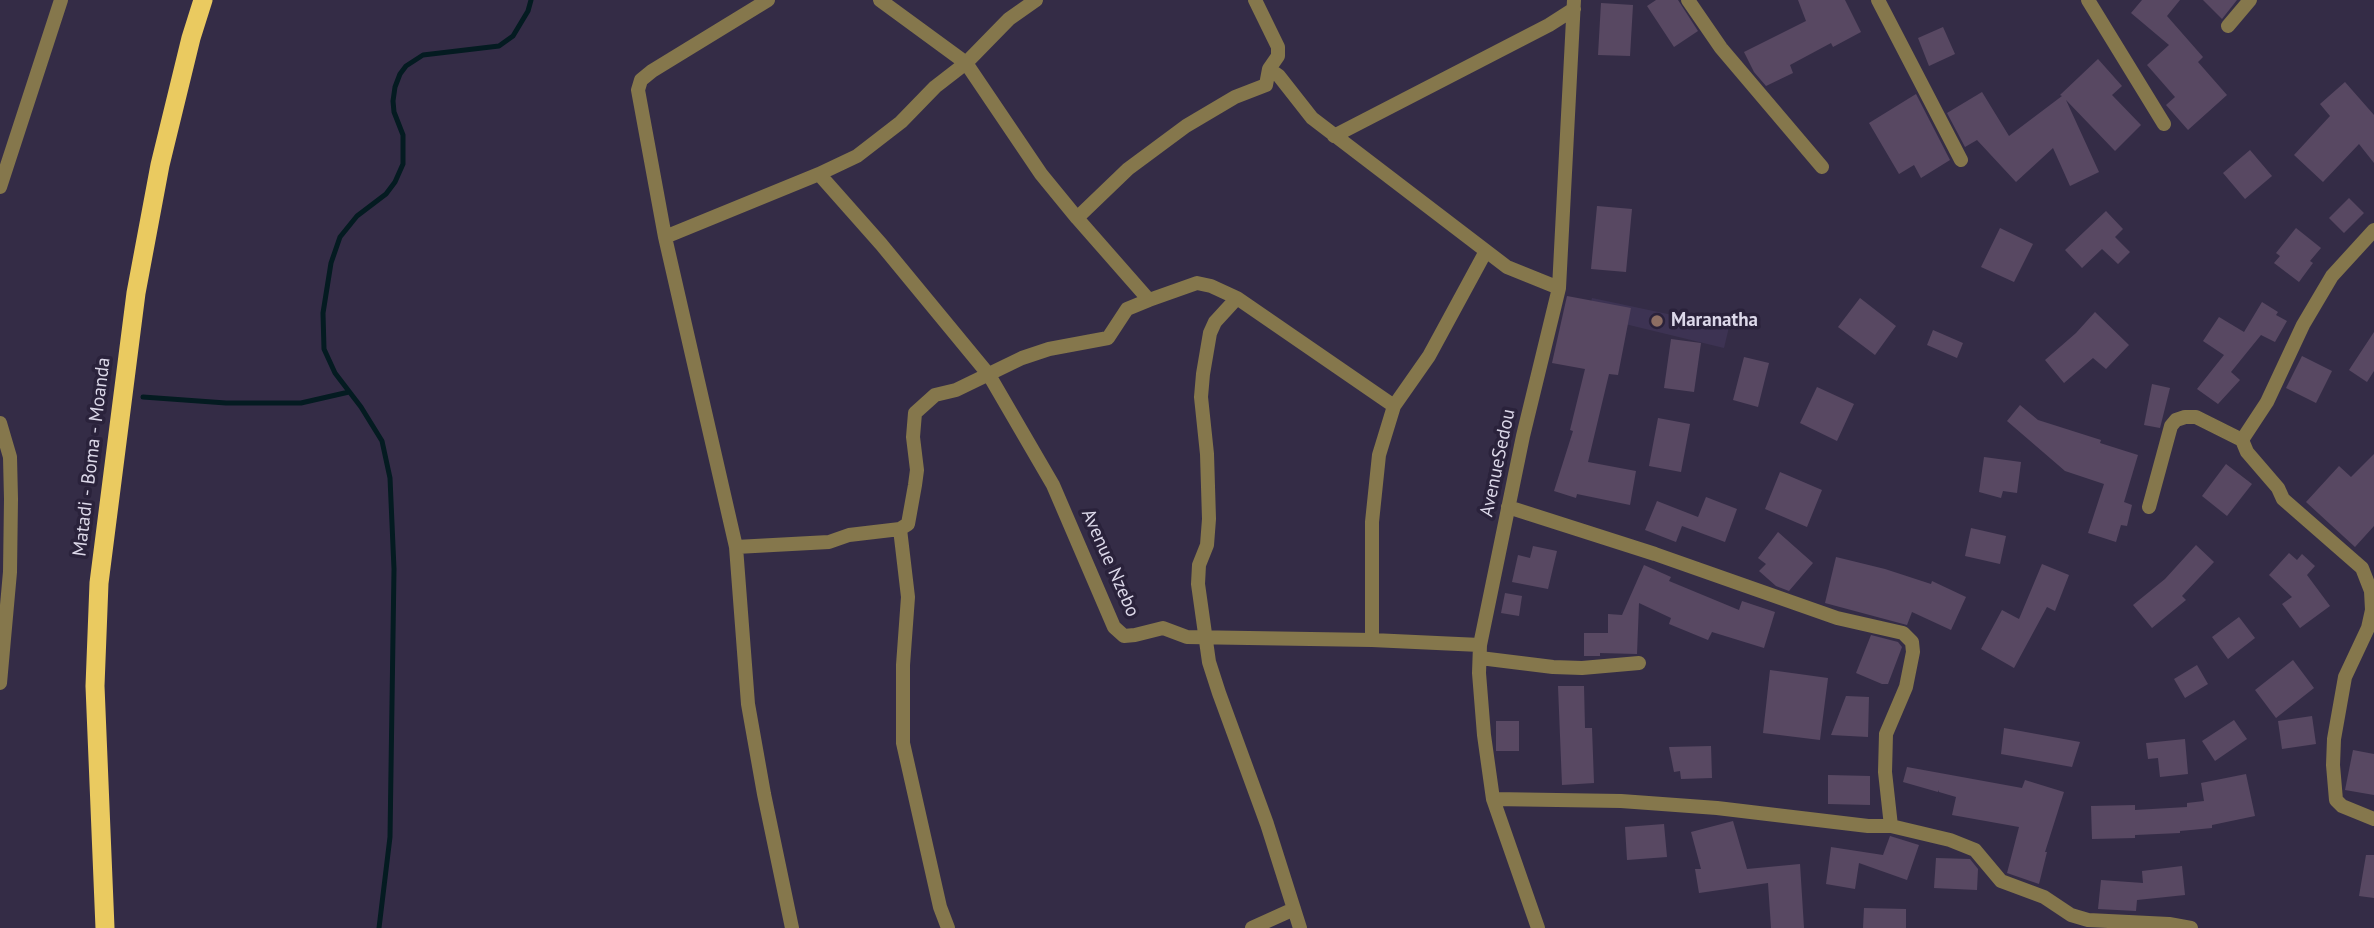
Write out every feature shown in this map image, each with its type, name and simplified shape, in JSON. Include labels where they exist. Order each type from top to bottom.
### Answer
[{"type":"highway","name":"Matadi - Boma - Moanda","points":[[105,928],[94,686],[99,583],[136,293],[160,165],[203,0]]},
{"type":"street","points":[[0,187],[61,0]]},
{"type":"street","points":[[768,0],[641,80],[638,90],[665,237],[736,547],[748,704],[792,928]]},
{"type":"street","points":[[880,0],[966,63],[1041,174],[1149,300]]},
{"type":"street","points":[[665,237],[857,156],[901,122],[935,88],[966,63],[1009,19],[1036,0]]},
{"type":"street","points":[[1077,218],[1128,169],[1186,126],[1236,97],[1266,85],[1269,69],[1278,56],[1278,47],[1255,0]]},
{"type":"street","points":[[1688,0],[1721,48],[1822,167]]},
{"type":"street","points":[[1878,0],[1961,160]]},
{"type":"street","points":[[2088,0],[2165,124]]},
{"type":"street","points":[[2228,26],[2249,0]]},
{"type":"street","points":[[1334,136],[1549,24],[1574,4]]},
{"type":"street","name":"AvenueSedou","points":[[1538,928],[1493,799],[1484,735],[1480,652],[1508,507],[1559,288],[1574,4]]},
{"type":"street","points":[[1269,69],[1279,76],[1312,118],[1507,267],[1559,288]]},
{"type":"street","points":[[819,174],[881,244],[989,375]]},
{"type":"street","points":[[2242,440],[2267,402],[2303,326],[2332,276],[2374,230]]},
{"type":"street","points":[[1371,640],[1373,522],[1379,455],[1394,406],[1429,356],[1486,251]]},
{"type":"street","points":[[736,547],[829,542],[849,535],[900,529],[908,524],[917,470],[913,437],[915,413],[935,395],[956,390],[1040,352],[1108,338],[1127,309],[1197,284],[1211,286],[1237,298],[1394,406]]},
{"type":"street","points":[[1237,298],[1215,322],[1210,334],[1203,374],[1201,397],[1207,454],[1209,519],[1207,545],[1199,565],[1198,584],[1209,662],[1267,824],[1300,928]]},
{"type":"street","name":"Avenue Nzebo","points":[[989,375],[1053,485],[1114,627],[1124,636],[1163,628],[1187,638],[1206,636],[1371,640],[1480,652],[1563,667],[1614,667],[1639,663]]},
{"type":"street","points":[[2149,507],[2171,426],[2176,420],[2196,417],[2242,440],[2247,452],[2278,488],[2283,499],[2362,568],[2371,591],[2372,610],[2368,628],[2344,677],[2334,739],[2333,765],[2336,800],[2342,806],[2374,819]]},
{"type":"street","points":[[0,423],[10,457],[11,499],[10,572],[0,683]]},
{"type":"street","points":[[1508,507],[1655,554],[1836,618],[1903,633],[1912,642],[1913,652],[1906,687],[1886,734],[1885,772],[1891,826]]},
{"type":"street","points":[[900,529],[908,597],[903,665],[903,743],[947,928]]},
{"type":"street","points":[[1493,799],[1622,801],[1717,808],[1868,826],[1891,826],[1950,840],[1975,850],[2001,881],[2044,897],[2071,915],[2088,920],[2169,924],[2191,928]]},
{"type":"street","points":[[1252,928],[1294,909]]},
{"type":"shaded area","name":"Maranatha","points":[[1592,298],[1729,327],[1724,348],[1588,315]]},
{"type":"building","points":[[1656,0],[1678,0],[1698,31],[1674,47],[1647,6]]},
{"type":"building","points":[[1798,0],[1845,0],[1861,32],[1833,47],[1831,43],[1790,65],[1793,73],[1766,86],[1754,72],[1744,52],[1806,21]]},
{"type":"building","points":[[2142,0],[2180,0],[2167,16],[2203,57],[2198,62],[2227,95],[2188,130],[2166,105],[2175,97],[2147,65],[2169,45],[2131,13]]},
{"type":"building","points":[[2203,0],[2237,0],[2222,19]]},
{"type":"building","points":[[1601,3],[1633,5],[1630,56],[1598,55]]},
{"type":"building","points":[[1943,27],[1955,54],[1929,66],[1918,38]]},
{"type":"building","points":[[2098,59],[2122,86],[2112,95],[2141,125],[2115,151],[2066,100],[2099,172],[2070,186],[2053,148],[2016,182],[1977,140],[1965,147],[1947,113],[1982,92],[2009,136],[2062,96],[2060,95]]},
{"type":"building","points":[[2345,82],[2374,115],[2374,163],[2359,144],[2323,182],[2294,155],[2330,116],[2320,104]]},
{"type":"building","points":[[1916,94],[1950,160],[1921,178],[1914,165],[1899,174],[1869,123]]},
{"type":"building","points":[[2250,150],[2272,176],[2245,199],[2223,173]]},
{"type":"building","points":[[2349,198],[2364,213],[2344,233],[2329,218]]},
{"type":"building","points":[[1597,206],[1632,209],[1626,272],[1591,269]]},
{"type":"building","points":[[2106,211],[2123,229],[2115,237],[2130,252],[2118,264],[2102,249],[2082,268],[2065,250]]},
{"type":"building","points":[[2000,228],[2033,244],[2014,282],[1981,267]]},
{"type":"building","points":[[2296,228],[2321,248],[2310,261],[2313,263],[2299,282],[2274,263],[2280,256],[2276,253]]},
{"type":"building","points":[[1567,296],[1631,308],[1618,375],[1609,374],[1588,462],[1636,471],[1630,505],[1577,494],[1576,498],[1554,491],[1573,431],[1570,430],[1585,369],[1552,363]]},
{"type":"building","points":[[1860,298],[1896,326],[1875,355],[1838,327]]},
{"type":"building","points":[[2262,302],[2287,321],[2275,342],[2261,335],[2231,372],[2240,380],[2218,404],[2197,389],[2224,355],[2203,341],[2219,317],[2244,332]]},
{"type":"building","points":[[2095,312],[2129,345],[2106,369],[2093,358],[2064,383],[2045,360]]},
{"type":"building","points":[[1933,330],[1963,343],[1957,358],[1927,345]]},
{"type":"building","points":[[2374,332],[2374,371],[2367,382],[2349,370]]},
{"type":"building","points":[[1671,339],[1701,343],[1694,392],[1664,388]]},
{"type":"building","points":[[2302,356],[2332,371],[2316,403],[2286,388]]},
{"type":"building","points":[[1744,357],[1769,363],[1758,407],[1733,400]]},
{"type":"building","points":[[2152,384],[2170,388],[2160,428],[2144,425]]},
{"type":"building","points":[[1817,387],[1854,404],[1837,441],[1800,423]]},
{"type":"building","points":[[2020,405],[2038,420],[2138,455],[2124,502],[2132,505],[2127,526],[2121,525],[2116,542],[2088,533],[2104,484],[2065,471],[2007,421]]},
{"type":"building","points":[[1658,418],[1690,424],[1681,472],[1649,466]]},
{"type":"building","points":[[2374,454],[2374,526],[2355,547],[2306,502],[2339,466],[2351,477]]},
{"type":"building","points":[[1984,457],[2021,462],[2017,493],[2003,491],[2001,498],[1979,492]]},
{"type":"building","points":[[2226,464],[2252,484],[2227,516],[2202,496]]},
{"type":"building","points":[[1780,472],[1822,490],[1807,527],[1765,509]]},
{"type":"building","points":[[1706,497],[1737,509],[1725,542],[1682,526],[1676,542],[1645,530],[1657,501],[1698,517]]},
{"type":"building","points":[[1971,528],[2006,536],[2000,564],[1965,556]]},
{"type":"building","points":[[1778,532],[1813,563],[1789,591],[1776,586],[1759,571],[1766,564],[1758,558]]},
{"type":"building","points":[[2196,545],[2214,562],[2182,596],[2186,600],[2152,628],[2133,605],[2165,579]]},
{"type":"building","points":[[1533,546],[1557,551],[1548,589],[1512,582],[1518,555],[1530,558]]},
{"type":"building","points":[[2289,553],[2297,560],[2302,554],[2315,566],[2307,575],[2330,606],[2300,628],[2282,604],[2292,597],[2269,575]]},
{"type":"building","points":[[1836,557],[1931,584],[1932,581],[1966,597],[1951,630],[1912,612],[1907,625],[1825,603]]},
{"type":"building","points":[[2042,564],[2069,575],[2055,611],[2047,607],[2014,668],[1981,649],[2002,610],[2019,619]]},
{"type":"building","points":[[1644,565],[1671,577],[1669,581],[1739,610],[1742,601],[1775,612],[1764,648],[1712,632],[1708,640],[1669,624],[1671,618],[1639,603],[1637,654],[1600,653],[1600,656],[1584,656],[1584,633],[1608,633],[1608,614],[1622,615]]},
{"type":"building","points":[[1505,593],[1522,596],[1519,616],[1501,613]]},
{"type":"building","points":[[2239,617],[2255,638],[2228,659],[2212,637]]},
{"type":"building","points":[[1871,635],[1898,642],[1902,647],[1888,684],[1856,673]]},
{"type":"building","points":[[2293,660],[2314,688],[2276,718],[2255,690]]},
{"type":"building","points":[[2197,665],[2208,684],[2185,698],[2174,679]]},
{"type":"building","points":[[1770,670],[1828,678],[1820,740],[1763,733]]},
{"type":"building","points":[[1558,686],[1584,686],[1585,728],[1592,728],[1594,783],[1562,785]]},
{"type":"building","points":[[1846,696],[1869,697],[1868,737],[1831,735]]},
{"type":"building","points":[[2312,716],[2316,744],[2282,749],[2278,721]]},
{"type":"building","points":[[2234,720],[2247,739],[2215,761],[2202,741]]},
{"type":"building","points":[[1496,721],[1519,721],[1519,751],[1496,751]]},
{"type":"building","points":[[2004,728],[2080,742],[2072,767],[2001,754]]},
{"type":"building","points":[[2185,739],[2188,774],[2160,777],[2158,758],[2148,759],[2146,743]]},
{"type":"building","points":[[1711,746],[1712,778],[1681,779],[1680,771],[1674,772],[1669,747]]},
{"type":"building","points":[[2353,750],[2374,754],[2374,795],[2345,790]]},
{"type":"building","points":[[1907,767],[2022,788],[2025,780],[2064,792],[2045,852],[2039,884],[2007,873],[2019,827],[1952,815],[1956,797],[1939,790],[1938,792],[1903,782]]},
{"type":"building","points":[[2246,774],[2255,816],[2212,825],[2212,828],[2180,833],[2092,839],[2091,806],[2135,805],[2135,810],[2187,807],[2187,803],[2204,801],[2201,783]]},
{"type":"building","points":[[1828,775],[1870,776],[1870,805],[1828,804]]},
{"type":"building","points":[[1733,821],[1747,869],[1800,864],[1804,928],[1771,928],[1768,883],[1699,893],[1695,869],[1701,869],[1691,832]]},
{"type":"building","points":[[1664,824],[1667,857],[1627,860],[1625,827]]},
{"type":"building","points":[[1890,836],[1919,845],[1907,880],[1859,863],[1855,889],[1826,884],[1831,847],[1883,855]]},
{"type":"building","points":[[2366,855],[2374,855],[2374,898],[2359,896]]},
{"type":"building","points":[[1936,858],[1970,859],[1978,869],[1977,890],[1934,888]]},
{"type":"building","points":[[2182,866],[2185,895],[2137,900],[2136,911],[2098,909],[2101,880],[2143,883],[2142,871]]},
{"type":"building","points":[[1864,908],[1906,909],[1906,928],[1863,928]]},
{"type":"waterway","points":[[379,928],[390,837],[394,569],[390,478],[382,441],[335,373],[324,349],[323,313],[331,263],[340,237],[357,216],[386,194],[403,164],[403,135],[394,112],[393,101],[395,87],[406,66],[423,55],[499,46],[513,36],[528,11],[531,0]]},
{"type":"waterway","points":[[143,397],[226,403],[301,403],[349,392]]},
{"type":"place","name":"Maranatha","points":[[1657,321]]}]
